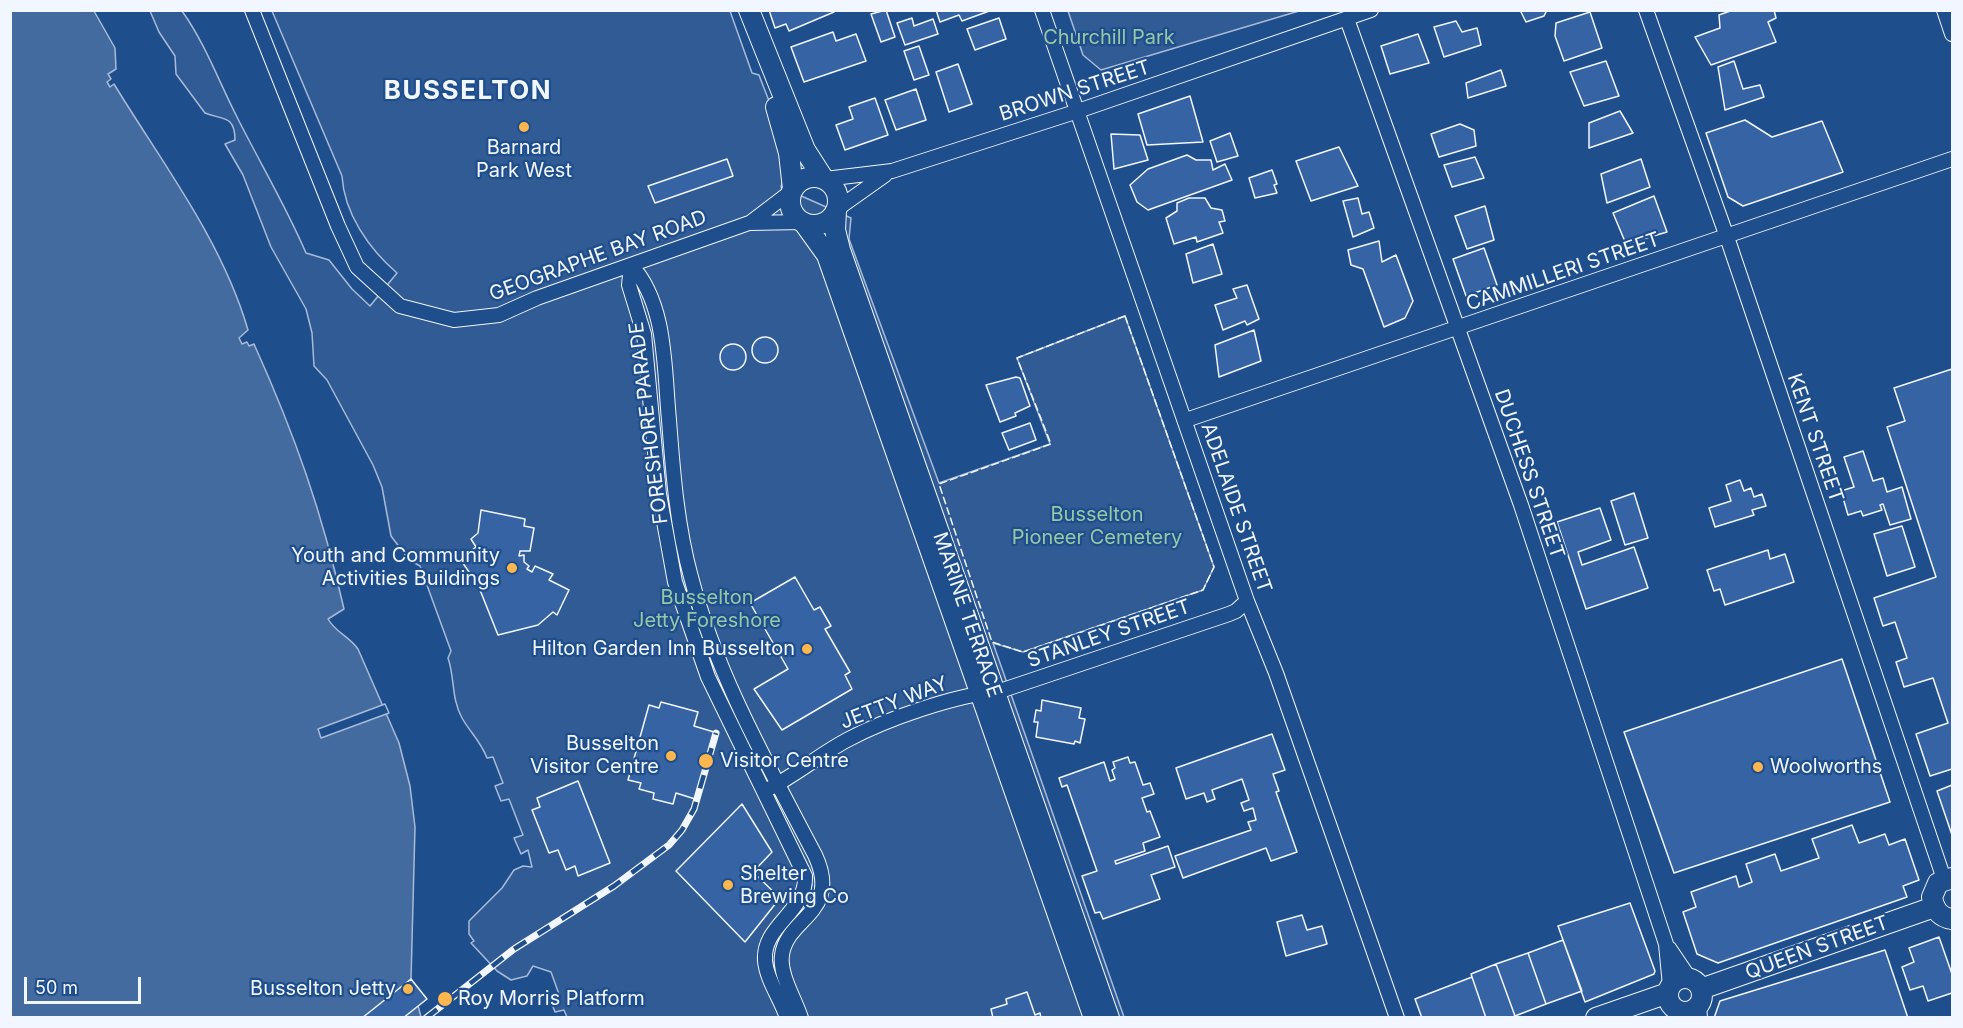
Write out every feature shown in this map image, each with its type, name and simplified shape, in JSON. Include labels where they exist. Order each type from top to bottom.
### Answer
[{"type":"street","name":"GEOGRAPHE BAY ROAD","points":[[252,10],[338,226],[357,267],[400,306],[454,320],[499,315],[537,298],[749,223],[793,190]]},
{"type":"street","points":[[749,10],[762,49],[789,153],[793,190],[792,211],[803,222],[811,225],[826,222],[837,210],[838,195],[824,179],[805,150],[762,49]]},
{"type":"street","name":"ADELAIDE STREET","points":[[1042,10],[1075,112],[1186,420],[1247,601],[1276,673],[1397,1017]]},
{"type":"street","name":"BROWN STREET","points":[[824,179],[892,171],[1075,112],[1371,10]]},
{"type":"street","name":"KENT STREET","points":[[1646,10],[1727,237],[1948,878]]},
{"type":"street","points":[[1944,10],[1953,33]]},
{"type":"street","name":"DUCHESS STREET","points":[[1347,19],[1521,505],[1666,944],[1690,1004]]},
{"type":"street","name":"CAMMILLERI STREET","points":[[1186,420],[1953,159]]},
{"type":"street","name":"BROWN STREET","points":[[837,210],[892,171]]},
{"type":"street","points":[[793,190],[810,177],[824,179]]},
{"type":"street","name":"MARINE TERRACE","points":[[837,210],[835,230],[840,250],[1094,1017]]},
{"type":"street","name":"GEOGRAPHE BAY ROAD","points":[[749,223],[803,222]]},
{"type":"street","name":"MARINE TERRACE","points":[[803,222],[827,255],[987,693],[1109,1017]]},
{"type":"street","name":"FORESHORE PARADE","points":[[631,265],[645,280],[659,331],[675,492],[691,578],[723,671],[815,855],[821,874],[822,885],[816,906],[788,940],[782,952],[783,970],[801,1017]]},
{"type":"street","name":"FORESHORE PARADE","points":[[631,265],[629,285],[644,334],[659,494],[675,582],[708,677],[805,876],[801,899],[773,932],[765,952],[767,970],[787,1017]]},
{"type":"street","name":"STANLEY STREET","points":[[987,693],[1236,611],[1247,601]]},
{"type":"street","name":"JETTY WAY","points":[[764,791],[826,752],[872,728],[987,693]]},
{"type":"street","points":[[1948,878],[1934,890],[1934,907],[1941,915],[1953,919]]},
{"type":"street","name":"QUEEN STREET","points":[[1640,1017],[1690,1004],[1934,907]]},
{"type":"street","name":"DUCHESS STREET","points":[[1666,944],[1669,990]]},
{"type":"street","points":[[1596,1017],[1669,990],[1683,978],[1690,1004],[1668,1001],[1669,990]]},
{"type":"green space","name":"Churchill Park","points":[[1068,10],[1299,11],[1101,70],[1083,55]]},
{"type":"green space","name":"Busselton Jetty Foreshore","points":[[150,11],[182,11],[205,49],[306,253],[329,260],[352,289],[370,306],[397,273],[368,242],[353,217],[342,176],[272,11],[730,11],[752,73],[759,75],[779,130],[784,159],[781,187],[851,218],[849,239],[939,483],[1050,444],[1017,358],[1125,316],[1214,567],[1203,590],[1023,652],[993,643],[1124,1017],[567,1017],[564,1010],[555,1012],[550,999],[560,997],[551,972],[533,966],[527,976],[511,980],[497,971],[471,943],[474,941],[469,934],[469,921],[502,888],[514,870],[523,866],[532,867],[528,850],[521,854],[514,838],[523,835],[509,799],[501,801],[495,786],[503,783],[493,757],[487,758],[459,710],[448,658],[451,651],[420,566],[409,560],[391,536],[382,487],[373,465],[327,380],[314,366],[312,333],[306,309],[271,247],[243,175],[225,144],[235,140],[233,126],[226,119],[205,113],[176,74],[175,56],[159,32]]},
{"type":"shaded area","points":[[10,11],[94,11],[115,48],[116,69],[108,74],[111,79],[107,82],[110,87],[114,84],[189,203],[207,233],[237,297],[248,330],[239,338],[242,344],[247,342],[249,346],[254,344],[295,442],[317,507],[344,609],[328,619],[358,649],[399,743],[410,786],[415,827],[411,979],[421,1017],[11,1017]]},
{"type":"pier","points":[[385,704],[389,713],[321,738],[318,729]]},
{"type":"building","points":[[769,10],[833,10],[834,12],[789,31],[786,24],[775,28]]},
{"type":"building","points":[[886,10],[895,37],[881,42],[871,14]]},
{"type":"building","points":[[936,10],[992,10],[962,21],[959,15],[940,22]]},
{"type":"building","points":[[1520,10],[1547,10],[1544,16],[1526,22]]},
{"type":"building","points":[[1733,10],[1774,10],[1776,18],[1768,22],[1776,42],[1711,65],[1695,37],[1720,28],[1719,15]]},
{"type":"building","points":[[1590,12],[1602,48],[1564,61],[1555,36],[1556,23]]},
{"type":"building","points":[[912,18],[914,26],[933,19],[938,34],[905,45],[897,23]]},
{"type":"building","points":[[999,18],[1006,39],[975,50],[967,29]]},
{"type":"building","points":[[1456,21],[1462,32],[1477,28],[1481,45],[1444,57],[1434,27]]},
{"type":"building","points":[[833,32],[836,41],[856,34],[866,61],[804,82],[791,47]]},
{"type":"building","points":[[1418,34],[1429,63],[1390,74],[1381,46]]},
{"type":"building","points":[[919,46],[929,75],[914,80],[904,51]]},
{"type":"building","points":[[1606,61],[1619,96],[1584,106],[1570,72]]},
{"type":"building","points":[[1734,61],[1743,89],[1760,85],[1764,97],[1725,110],[1718,67]]},
{"type":"building","points":[[958,64],[972,104],[949,112],[936,72]]},
{"type":"building","points":[[1501,70],[1506,86],[1468,98],[1466,83]]},
{"type":"building","points":[[916,89],[926,120],[896,130],[885,100]]},
{"type":"building","points":[[1190,96],[1203,142],[1147,145],[1138,114]]},
{"type":"building","points":[[875,98],[888,135],[845,150],[836,125],[853,119],[849,107]]},
{"type":"building","points":[[1620,111],[1633,133],[1589,148],[1589,123]]},
{"type":"building","points":[[1745,120],[1772,137],[1822,121],[1843,172],[1743,206],[1728,197],[1706,133]]},
{"type":"building","points":[[1460,124],[1474,130],[1476,146],[1439,157],[1431,134]]},
{"type":"building","points":[[1230,133],[1238,156],[1217,162],[1210,141]]},
{"type":"building","points":[[1111,134],[1140,135],[1148,160],[1114,169]]},
{"type":"building","points":[[1339,147],[1358,186],[1311,201],[1296,161]]},
{"type":"building","points":[[1187,155],[1196,160],[1211,160],[1213,170],[1225,164],[1232,180],[1148,210],[1137,202],[1130,185],[1148,169]]},
{"type":"building","points":[[1475,157],[1484,178],[1452,187],[1444,165]]},
{"type":"building","points":[[727,159],[733,176],[655,203],[648,186]]},
{"type":"building","points":[[1641,159],[1650,187],[1607,203],[1601,174]]},
{"type":"building","points":[[1272,170],[1277,184],[1274,185],[1277,193],[1255,198],[1249,178]]},
{"type":"building","points":[[1654,196],[1667,232],[1626,244],[1613,213]]},
{"type":"building","points":[[1189,198],[1205,198],[1211,208],[1222,210],[1225,221],[1219,222],[1223,233],[1197,242],[1196,237],[1174,244],[1166,218],[1177,211],[1177,203]]},
{"type":"building","points":[[1358,198],[1362,214],[1369,212],[1374,228],[1353,237],[1343,201]]},
{"type":"building","points":[[1485,206],[1494,240],[1467,249],[1455,216]]},
{"type":"building","points":[[1379,241],[1382,262],[1396,255],[1413,301],[1405,318],[1384,327],[1363,269],[1351,265],[1348,250]]},
{"type":"building","points":[[1213,244],[1222,274],[1193,283],[1186,254]]},
{"type":"building","points":[[1484,248],[1497,285],[1466,296],[1453,259]]},
{"type":"building","points":[[1247,285],[1259,319],[1247,325],[1245,321],[1223,330],[1215,305],[1237,298],[1233,289]]},
{"type":"building","points":[[1254,330],[1261,361],[1219,377],[1215,345]]},
{"type":"building","points":[[765,337],[774,341],[778,350],[774,359],[765,363],[756,359],[752,350],[756,341]]},
{"type":"building","points":[[733,344],[742,348],[746,357],[742,366],[733,370],[724,366],[720,357],[724,348]]},
{"type":"building","points":[[1952,369],[1952,769],[1930,776],[1916,734],[1948,723],[1933,678],[1904,687],[1896,662],[1907,658],[1895,622],[1883,626],[1874,598],[1936,577],[1887,427],[1905,421],[1894,388]]},
{"type":"building","points":[[1020,378],[1030,406],[1015,413],[1016,416],[1000,422],[986,385]]},
{"type":"building","points":[[1030,423],[1036,440],[1009,450],[1002,433]]},
{"type":"building","points":[[1863,451],[1873,481],[1883,478],[1887,492],[1902,487],[1911,519],[1890,525],[1883,504],[1880,505],[1882,510],[1863,516],[1861,511],[1848,515],[1841,491],[1854,487],[1844,457]]},
{"type":"building","points":[[1740,480],[1744,491],[1751,488],[1754,497],[1762,494],[1766,506],[1752,510],[1754,515],[1715,527],[1709,508],[1731,501],[1726,485]]},
{"type":"building","points":[[1634,493],[1648,538],[1625,545],[1611,501]]},
{"type":"building","points":[[1600,508],[1611,540],[1578,552],[1582,565],[1634,547],[1648,588],[1586,609],[1557,522]]},
{"type":"building","points":[[481,510],[525,519],[524,526],[534,528],[530,551],[520,551],[519,556],[524,555],[524,562],[529,566],[527,569],[532,572],[535,566],[553,574],[549,580],[569,590],[557,615],[553,612],[538,625],[498,635],[478,585],[460,559],[476,547],[471,539],[478,533]]},
{"type":"building","points":[[1902,526],[1915,567],[1887,576],[1874,534]]},
{"type":"building","points":[[1768,550],[1770,559],[1785,554],[1794,582],[1725,605],[1720,589],[1714,591],[1707,570]]},
{"type":"building","name":"Hilton Garden Inn Busselton","points":[[795,577],[814,610],[820,607],[831,626],[825,629],[850,672],[845,675],[852,689],[782,730],[754,689],[788,669],[750,603]]},
{"type":"building","name":"Woolworths","points":[[1842,659],[1890,802],[1674,873],[1624,732]]},
{"type":"building","points":[[1042,700],[1081,708],[1079,718],[1085,719],[1080,743],[1075,741],[1074,744],[1036,737],[1038,722],[1034,722],[1036,710],[1041,711]]},
{"type":"building","name":"Busselton Visitor Centre","points":[[661,702],[698,712],[694,726],[714,732],[695,799],[676,793],[673,804],[653,799],[654,793],[639,789],[641,783],[628,780],[649,705],[659,708]]},
{"type":"building","points":[[1272,734],[1285,770],[1273,774],[1279,791],[1276,792],[1297,852],[1271,861],[1266,848],[1183,878],[1175,856],[1251,830],[1248,822],[1256,820],[1253,808],[1244,811],[1241,803],[1249,800],[1242,779],[1212,790],[1215,799],[1207,802],[1204,793],[1186,799],[1176,768]]},
{"type":"building","points":[[1128,757],[1130,763],[1135,762],[1143,785],[1150,783],[1154,794],[1142,798],[1147,812],[1150,811],[1160,837],[1143,843],[1145,851],[1115,861],[1116,864],[1168,846],[1175,867],[1151,875],[1160,899],[1103,919],[1100,912],[1095,913],[1082,876],[1097,871],[1067,785],[1062,787],[1059,778],[1104,762],[1110,781],[1115,779],[1112,770],[1115,768],[1113,762]]},
{"type":"building","points":[[578,781],[610,863],[578,876],[575,866],[566,870],[558,850],[549,853],[532,810],[540,807],[537,798]]},
{"type":"building","points":[[1952,785],[1952,835],[1937,791]]},
{"type":"building","name":"Shelter Brewing Co","points":[[742,804],[772,852],[753,872],[780,898],[745,942],[676,871]]},
{"type":"building","points":[[1852,825],[1859,843],[1885,834],[1889,845],[1905,839],[1919,880],[1903,886],[1907,897],[1718,963],[1697,954],[1683,912],[1696,907],[1691,892],[1736,876],[1739,887],[1752,882],[1746,864],[1775,854],[1781,871],[1819,858],[1812,839]]},
{"type":"building","points":[[1630,903],[1655,971],[1654,974],[1585,1002],[1558,926]]},
{"type":"building","points":[[1302,915],[1307,930],[1322,926],[1327,944],[1286,956],[1277,922]]},
{"type":"building","points":[[1939,937],[1952,974],[1952,993],[1928,1001],[1923,986],[1910,990],[1902,967],[1914,962],[1909,948]]},
{"type":"building","points":[[1563,940],[1582,991],[1546,1004],[1528,953]]},
{"type":"building","points":[[1885,950],[1908,1018],[1714,1018],[1720,1001]]},
{"type":"building","points":[[1528,953],[1546,1004],[1515,1016],[1496,964]]},
{"type":"building","points":[[1496,964],[1515,1016],[1510,1018],[1486,1018],[1471,974]]},
{"type":"building","points":[[1472,977],[1486,1018],[1422,1018],[1415,999]]},
{"type":"building","name":"Busselton Jetty","points":[[411,979],[427,999],[403,1018],[362,1018]]},
{"type":"building","points":[[1027,992],[1035,1015],[1040,1013],[1041,1018],[993,1018],[991,1009],[1007,1004],[1006,999]]},
{"type":"railway","points":[[426,1018],[514,949],[614,886],[669,845],[682,830],[694,809],[716,733]]},
{"type":"fence","points":[[1125,316],[1214,567],[1203,590],[1023,652],[992,642],[939,484],[1051,444],[1017,358],[1125,316]]},
{"type":"place","name":"Barnard Park West","points":[[524,127]]},
{"type":"place","name":"Youth and Community Activities Buildings","points":[[512,568]]},
{"type":"place","name":"Hilton Garden Inn Busselton","points":[[807,649]]},
{"type":"place","name":"Busselton Visitor Centre","points":[[671,756]]},
{"type":"place","name":"Visitor Centre","points":[[706,761]]},
{"type":"place","name":"Woolworths","points":[[1758,767]]},
{"type":"place","name":"Shelter Brewing Co","points":[[728,885]]},
{"type":"place","name":"Busselton Jetty","points":[[408,989]]},
{"type":"place","name":"Roy Morris Platform","points":[[445,999]]},
{"type":"district","name":"BUSSELTON","points":[[468,91]]},
{"type":"park label","name":"Busselton Pioneer Cemetery","points":[[1097,526]]}]
